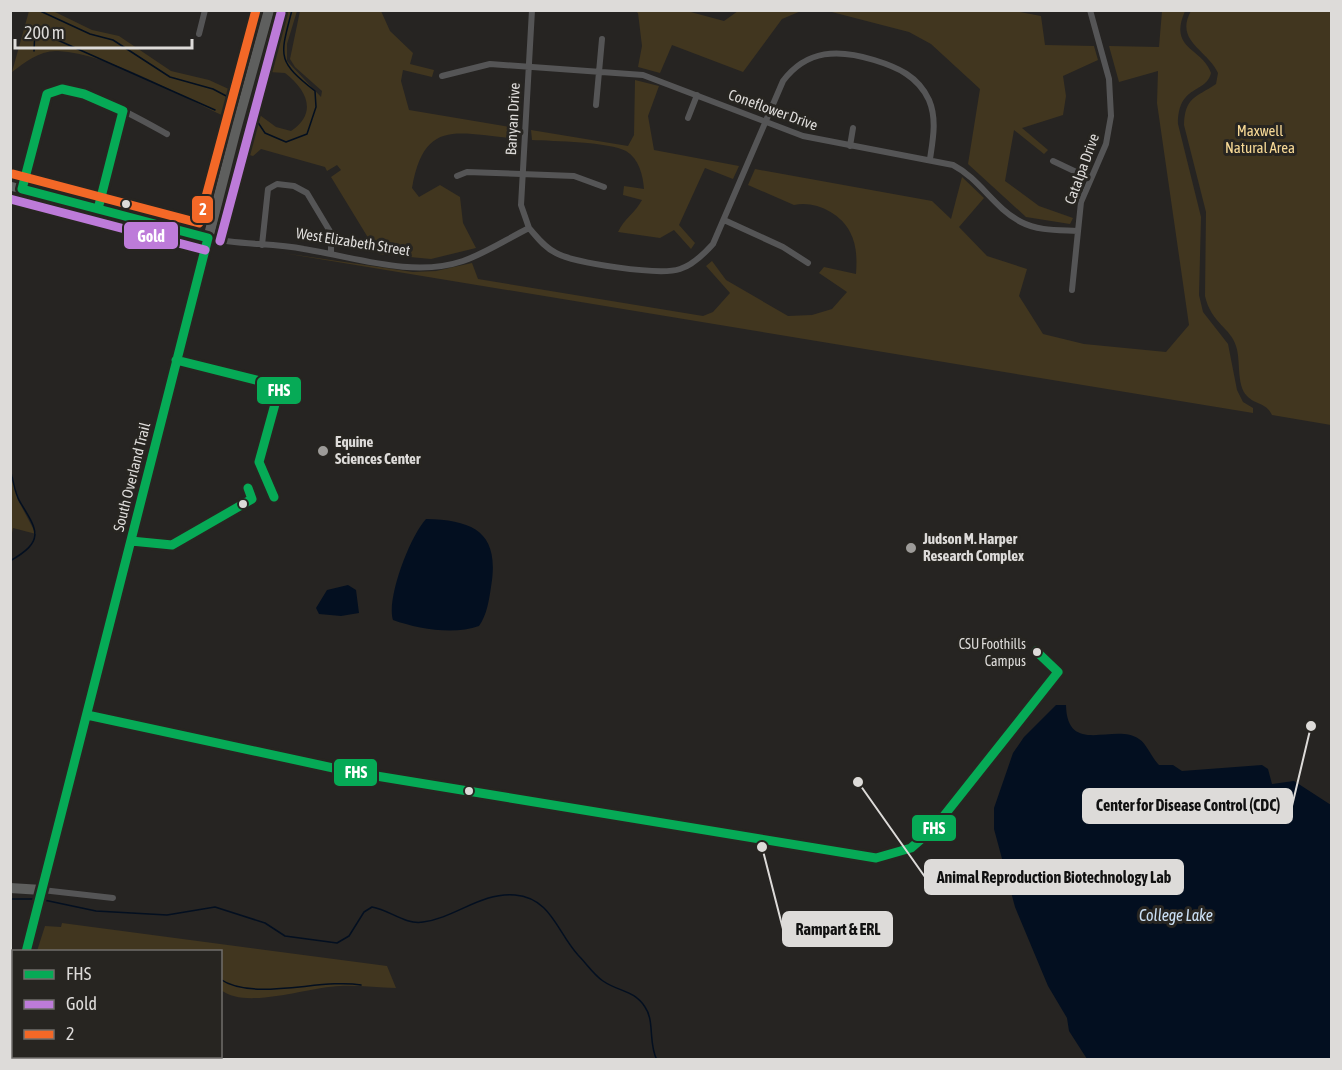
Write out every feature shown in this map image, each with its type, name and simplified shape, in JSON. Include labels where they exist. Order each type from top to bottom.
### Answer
[{"type":"main road","name":"South Overland Trail","points":[[26,950],[208,238],[269,10]]},
{"type":"main road","name":"West Elizabeth Street","points":[[10,186],[208,238]]},
{"type":"main road","points":[[10,888],[40,896]]},
{"type":"street","points":[[199,34],[205,10]]},
{"type":"street","name":"Banyan Drive","points":[[529,228],[522,205],[522,173],[532,10]]},
{"type":"street","name":"Catalpa Drive","points":[[1072,290],[1081,202],[1106,144],[1112,107],[1109,79],[1090,10]]},
{"type":"street","points":[[596,105],[602,39]]},
{"type":"street","points":[[529,228],[543,245],[569,258],[657,273],[680,269],[700,258],[713,244],[783,81],[796,67],[821,54],[848,52],[902,70],[924,90],[934,118],[930,159]]},
{"type":"street","name":"Coneflower Drive","points":[[442,75],[490,64],[643,75],[813,140],[930,159],[953,165],[967,173],[1004,210],[1023,223],[1040,228],[1077,231]]},
{"type":"street","points":[[22,189],[48,91],[60,87],[96,99],[166,134]]},
{"type":"street","points":[[688,118],[697,95]]},
{"type":"street","points":[[98,210],[123,111]]},
{"type":"street","points":[[850,146],[853,128]]},
{"type":"street","points":[[1053,161],[1091,179]]},
{"type":"street","points":[[457,176],[467,172],[574,176],[604,188]]},
{"type":"street","points":[[262,245],[265,198],[268,189],[277,184],[294,186],[307,193],[331,233],[331,254]]},
{"type":"street","points":[[724,220],[783,247],[808,263]]},
{"type":"street","name":"West Elizabeth Street","points":[[208,238],[293,247],[405,266],[444,266],[481,254],[529,228]]},
{"type":"street","points":[[87,715],[399,781],[876,858],[911,848],[935,827],[1058,672]]},
{"type":"street","points":[[40,896],[113,898]]},
{"type":"green space","points":[[1009,10],[1041,16],[1045,45],[1094,46],[1098,60],[1063,76],[1066,96],[1063,115],[1022,128],[1048,150],[1044,154],[1014,130],[1005,181],[1039,206],[1073,218],[1070,224],[1026,217],[968,164],[980,89],[931,44],[909,32],[828,11]]},
{"type":"green space","points":[[29,11],[53,11],[92,30],[119,36],[171,71],[209,80],[233,91],[226,117],[121,67],[78,54],[45,52],[33,57],[12,72]]},
{"type":"green space","points":[[286,11],[297,11],[287,44],[287,61],[321,97],[322,91],[295,67],[290,59],[300,11],[381,11],[390,31],[413,53],[410,64],[434,70],[432,77],[403,70],[401,81],[409,110],[510,127],[510,138],[473,134],[445,136],[434,141],[425,151],[417,166],[412,188],[419,197],[440,185],[460,197],[463,223],[476,248],[431,259],[378,254],[331,177],[341,170],[337,165],[327,171],[325,167],[261,149],[253,156],[246,154],[225,232],[223,231],[249,126],[253,126],[257,113],[276,127],[291,131],[305,117],[306,102],[299,87],[285,73],[269,72]]},
{"type":"green space","points":[[635,11],[687,11],[724,21],[738,11],[801,11],[782,19],[743,72],[672,45],[660,73],[638,67],[642,46],[638,13]]},
{"type":"green space","points":[[1162,11],[1185,11],[1181,24],[1183,41],[1207,64],[1211,73],[1204,84],[1182,102],[1178,124],[1201,217],[1199,295],[1203,312],[1228,344],[1237,390],[1243,402],[1253,408],[1253,413],[283,253],[413,272],[436,271],[472,263],[478,279],[703,316],[713,312],[730,293],[706,266],[712,261],[726,280],[788,316],[812,315],[832,309],[847,292],[819,273],[824,267],[856,274],[854,242],[846,225],[834,214],[810,204],[794,205],[748,185],[755,169],[932,201],[951,219],[962,177],[984,198],[959,227],[987,256],[1027,269],[1019,296],[1043,334],[1084,344],[1166,352],[1189,325],[1157,103],[1158,71],[1119,82],[1109,46],[1159,47]]},
{"type":"green space","name":"Maxwell Natural Area","points":[[1191,11],[1331,11],[1331,425],[1272,415],[1267,408],[1247,396],[1241,386],[1237,352],[1233,340],[1208,305],[1205,296],[1206,212],[1184,125],[1189,103],[1216,84],[1218,73],[1189,38],[1187,21]]},
{"type":"green space","points":[[635,80],[659,86],[648,116],[654,150],[739,166],[733,179],[705,168],[679,225],[695,243],[691,249],[674,230],[660,238],[618,232],[642,200],[623,195],[624,186],[644,189],[640,168],[626,151],[595,144],[532,140],[531,130],[628,146],[634,135]]},
{"type":"green space","points":[[11,470],[18,500],[36,534],[13,528],[11,538]]},
{"type":"green space","points":[[62,923],[387,966],[396,988],[340,986],[261,998],[232,996],[222,991],[222,950],[37,950],[45,926],[61,927]]},
{"type":"water","points":[[426,519],[444,520],[471,527],[488,542],[493,569],[486,612],[479,626],[459,630],[436,630],[393,620],[392,610],[396,583],[413,539]]},
{"type":"water","points":[[348,585],[356,590],[359,613],[341,616],[319,614],[316,608],[327,590]]},
{"type":"water","name":"College Lake","points":[[1056,705],[1066,705],[1068,721],[1074,730],[1083,734],[1118,734],[1139,739],[1159,765],[1173,765],[1182,771],[1262,765],[1268,769],[1272,784],[1294,781],[1331,805],[1331,1059],[1087,1059],[1069,1031],[1067,1018],[1048,986],[1015,907],[994,829],[994,808],[1013,753],[1024,737]]},
{"type":"waterway","points":[[38,10],[90,34],[113,40],[170,77],[213,89],[230,98]]},
{"type":"waterway","points":[[255,118],[265,133],[286,142],[307,134],[316,107],[315,91],[293,72],[284,56],[285,38],[292,10]]},
{"type":"waterway","points":[[34,51],[35,30],[215,110]]},
{"type":"waterway","points":[[10,470],[16,494],[31,521],[35,535],[29,547],[10,561]]},
{"type":"waterway","points":[[44,900],[96,911],[167,915],[215,907],[265,923],[285,936],[337,943],[349,936],[364,912],[372,907],[410,921],[423,922],[446,916],[491,897],[503,895],[527,897],[545,909],[596,976],[641,1001],[650,1019],[654,1054],[657,1060]]},
{"type":"waterway","points":[[10,899],[36,899]]},
{"type":"waterway","points":[[222,980],[234,986],[250,989],[327,984],[361,985]]},
{"type":"transit line","name":"2","points":[[13,174],[199,223],[256,10]]},
{"type":"transit line","name":"Gold","points":[[220,241],[281,13]]},
{"type":"transit line","name":"FHS","points":[[62,89],[84,94],[123,111],[98,209],[22,189],[47,94],[62,89]]},
{"type":"transit line","name":"Gold","points":[[10,199],[205,250]]},
{"type":"transit line","name":"FHS","points":[[27,950],[208,238],[98,209]]},
{"type":"transit line","name":"FHS","points":[[176,360],[280,386],[259,462],[274,497]]},
{"type":"transit line","name":"FHS","points":[[131,541],[172,545],[252,499],[248,488]]},
{"type":"transit line","name":"FHS","points":[[87,715],[352,772],[876,858],[911,848],[935,827],[1058,672],[1036,651]]},
{"type":"place","name":"Equine Sciences Center","points":[[323,451]]},
{"type":"place","name":"Judson M. Harper Research Complex","points":[[911,548]]},
{"type":"place","name":"CSU Foothills Campus","points":[[1037,652]]},
{"type":"place","name":"Center for Disease Control (CDC)","points":[[1311,726]]},
{"type":"place","name":"Animal Reproduction Biotechnology Lab","points":[[858,782]]},
{"type":"place","name":"Rampart & ERL","points":[[762,847]]}]
